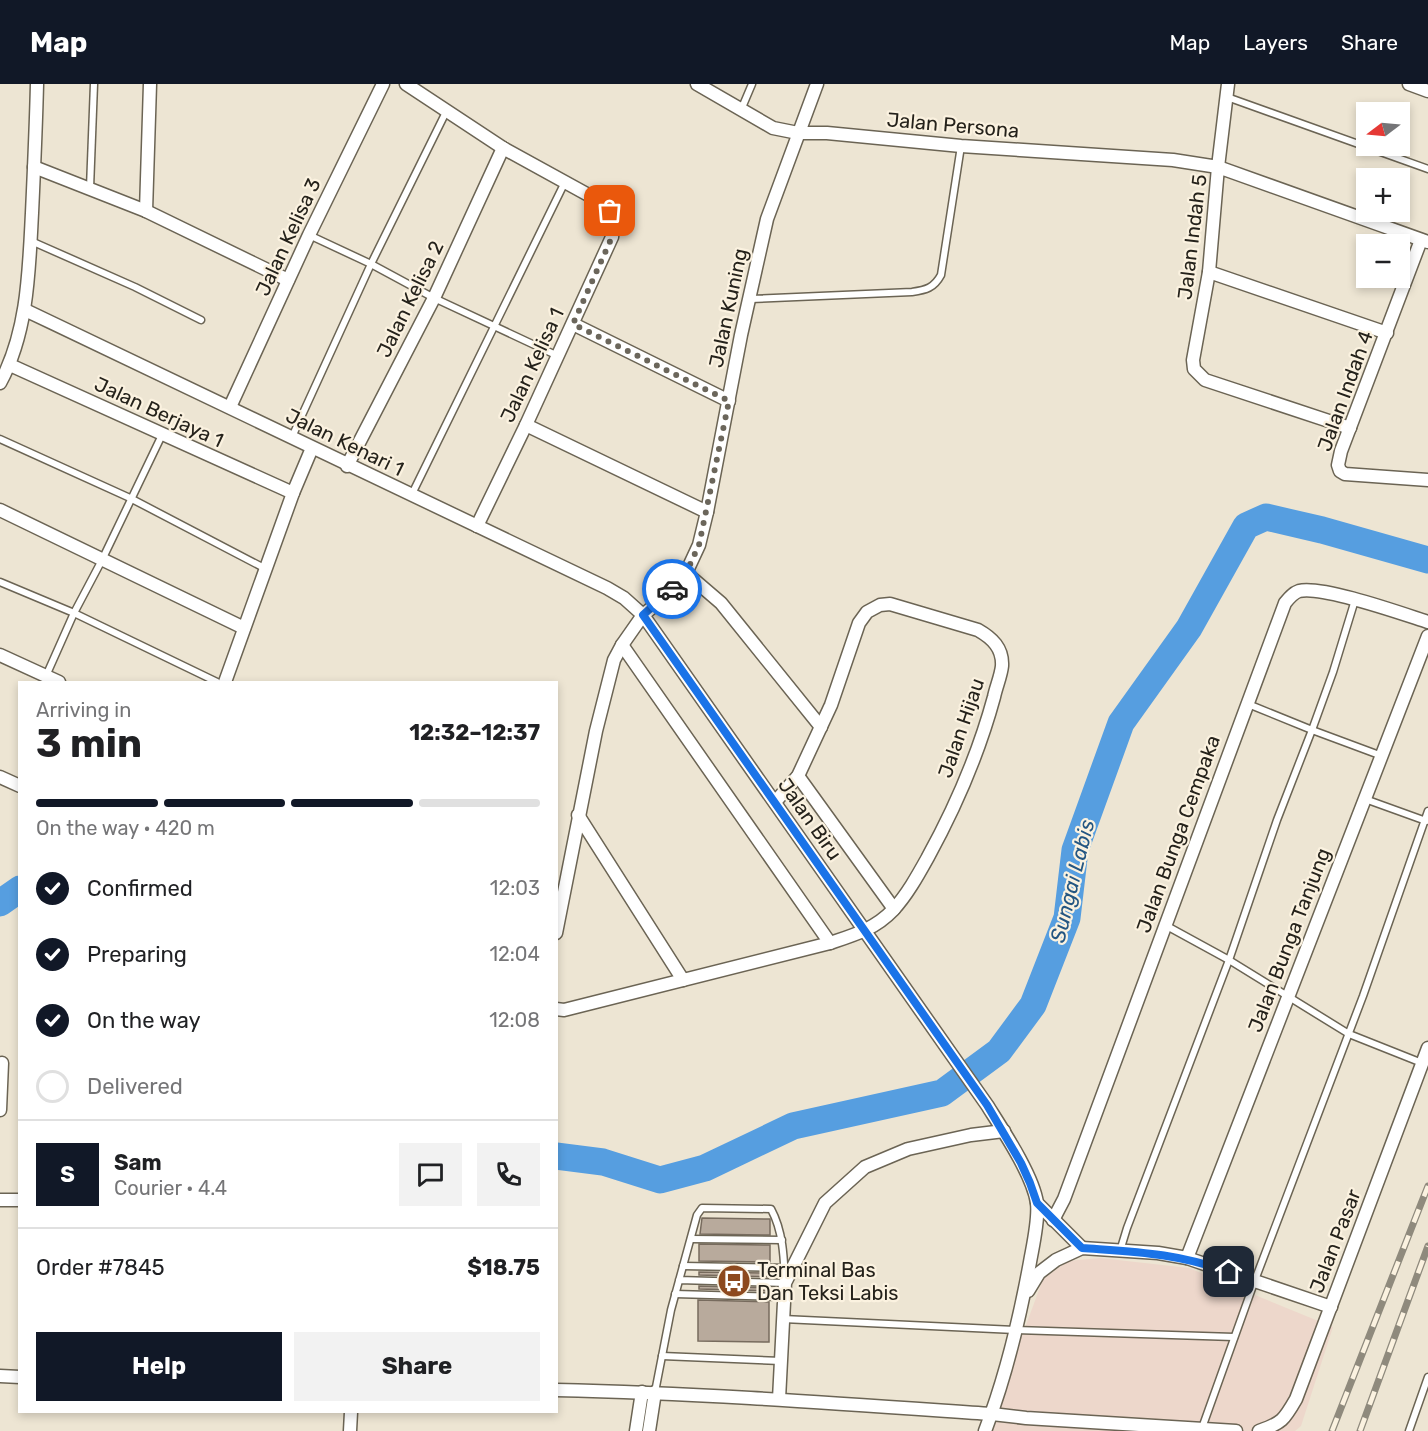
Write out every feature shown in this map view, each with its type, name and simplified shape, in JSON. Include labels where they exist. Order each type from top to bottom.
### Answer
[{"type":"street","points":[[0,383],[10,365],[25,310],[37,84]]},
{"type":"street","points":[[146,211],[150,84]]},
{"type":"street","name":"Jalan Kelisa 3","points":[[230,407],[288,280],[383,84]]},
{"type":"street","points":[[406,84],[503,148],[565,182]]},
{"type":"street","name":"Jalan Persona","points":[[697,84],[773,128],[798,133],[827,133],[961,146],[1173,160],[1218,167]]},
{"type":"street","name":"Jalan Kuning","points":[[558,922],[578,815],[614,660],[643,615],[666,596],[686,573],[699,545],[767,219],[817,84]]},
{"type":"street","points":[[1218,167],[1228,84]]},
{"type":"street","points":[[1409,84],[1428,91]]},
{"type":"street","name":"Jalan Kelisa 2","points":[[347,466],[434,298],[503,148]]},
{"type":"street","points":[[34,166],[146,211],[288,280]]},
{"type":"street","name":"Jalan Indah 5","points":[[1350,428],[1205,380],[1194,369],[1193,360],[1209,272],[1218,167],[1425,241]]},
{"type":"street","name":"Jalan Kelisa 1","points":[[477,526],[612,237],[614,218],[603,203],[565,182]]},
{"type":"street","name":"Jalan Indah 4","points":[[1425,241],[1341,451],[1338,465],[1340,471],[1345,474],[1428,480]]},
{"type":"street","points":[[1209,272],[1387,333]]},
{"type":"street","name":"Jalan Kenari 1","points":[[25,310],[292,437],[347,466],[607,588],[624,598],[643,615]]},
{"type":"street","points":[[573,324],[729,401]]},
{"type":"street","name":"Jalan Berjaya 1","points":[[10,365],[293,493]]},
{"type":"street","points":[[526,425],[707,512]]},
{"type":"street","points":[[225,681],[293,493],[312,448]]},
{"type":"street","points":[[0,510],[243,628]]},
{"type":"street","points":[[686,573],[721,603],[821,727]]},
{"type":"street","name":"Jalan Bunga Cempaka","points":[[1053,1220],[1064,1199],[1285,603],[1290,596],[1299,591],[1328,593],[1428,622]]},
{"type":"street","name":"Jalan Hijau","points":[[558,1009],[564,1010],[830,944],[865,932],[879,923],[894,909],[922,867],[961,791],[988,718],[1002,666],[997,644],[978,630],[890,604],[873,608],[859,623],[831,705],[798,776],[775,802]]},
{"type":"street","name":"Jalan Biru","points":[[643,615],[1004,1131]]},
{"type":"street","name":"Jalan Bunga Tanjung","points":[[1187,1258],[1428,636]]},
{"type":"street","points":[[622,645],[830,944]]},
{"type":"street","points":[[0,655],[57,681]]},
{"type":"street","points":[[798,776],[894,909]]},
{"type":"street","points":[[0,777],[18,785]]},
{"type":"street","points":[[578,815],[683,980]]},
{"type":"street","name":"Jalan Pasar","points":[[1259,1431],[1278,1428],[1296,1399],[1428,1048]]},
{"type":"street","points":[[0,1110],[2,1063]]},
{"type":"street","points":[[779,1399],[785,1283],[825,1203],[865,1167],[908,1149],[971,1135],[1004,1131],[1030,1183],[1037,1203],[1034,1241],[1024,1297],[992,1414],[985,1431]]},
{"type":"street","points":[[0,1200],[18,1200]]},
{"type":"street","points":[[1037,1203],[1082,1248]]},
{"type":"street","points":[[1024,1297],[1039,1273],[1056,1260],[1082,1248],[1158,1253],[1187,1258],[1331,1306]]},
{"type":"street","points":[[0,1376],[18,1377]]},
{"type":"street","points":[[558,1390],[655,1392],[779,1399],[1236,1431]]},
{"type":"street","points":[[636,1431],[642,1392]]},
{"type":"street","points":[[650,1431],[655,1392]]},
{"type":"street","points":[[350,1431],[351,1413]]},
{"type":"lane","points":[[90,188],[94,84]]},
{"type":"lane","points":[[741,110],[752,84]]},
{"type":"lane","points":[[1227,97],[1428,169]]},
{"type":"lane","points":[[292,437],[371,264],[447,110]]},
{"type":"lane","points":[[749,299],[912,292],[931,288],[941,275],[961,146]]},
{"type":"lane","points":[[411,496],[565,182]]},
{"type":"lane","points":[[309,236],[558,356]]},
{"type":"lane","points":[[30,240],[135,287],[201,320]]},
{"type":"lane","points":[[46,676],[74,613],[162,435]]},
{"type":"lane","points":[[0,439],[130,498],[266,569]]},
{"type":"lane","points":[[0,582],[74,613],[215,681]]},
{"type":"lane","points":[[1120,1251],[1229,960],[1277,820],[1312,730],[1355,600]]},
{"type":"lane","points":[[1247,704],[1382,756]]},
{"type":"lane","points":[[1365,799],[1426,821]]},
{"type":"lane","points":[[1202,1428],[1255,1280],[1349,1034],[1428,811]]},
{"type":"lane","points":[[1165,925],[1289,995],[1349,1034],[1422,1063]]},
{"type":"lane","points":[[655,1392],[675,1294],[697,1215],[702,1208],[771,1209],[782,1240],[785,1283],[679,1280]]},
{"type":"lane","points":[[691,1239],[782,1240]]},
{"type":"lane","points":[[683,1266],[784,1268]]},
{"type":"lane","points":[[675,1294],[784,1297]]},
{"type":"lane","points":[[783,1319],[1234,1337]]},
{"type":"lane","points":[[662,1356],[782,1361]]},
{"type":"lane","points":[[1409,1431],[1428,1377]]},
{"type":"shaded area","points":[[1100,1258],[1189,1268],[1333,1327],[1301,1426],[1295,1431],[987,1431],[1043,1279],[1068,1261]]},
{"type":"building","points":[[702,1218],[770,1219],[770,1235],[700,1234]]},
{"type":"building","points":[[699,1244],[770,1245],[770,1262],[699,1261]]},
{"type":"building","points":[[699,1272],[769,1273],[769,1277],[699,1275]]},
{"type":"building","points":[[699,1286],[769,1288],[769,1291],[699,1289]]},
{"type":"building","points":[[698,1300],[769,1302],[769,1342],[698,1341]]},
{"type":"waterway","name":"Sungai Labis","points":[[558,1156],[603,1162],[660,1180],[705,1168],[793,1126],[942,1093],[999,1051],[1033,1005],[1067,918],[1075,850],[1121,723],[1189,628],[1246,526],[1266,517],[1322,530],[1428,560]]},
{"type":"waterway","name":"Sungai Labis","points":[[0,903],[18,890]]},
{"type":"railway","points":[[1332,1431],[1428,1186]]},
{"type":"railway","points":[[1360,1431],[1428,1246]]},
{"type":"way so far","points":[[610,211],[614,218],[612,237],[573,324],[729,401],[699,545],[686,573],[672,589]]},
{"type":"place","name":"Terminal Bas Dan Teksi Labis","points":[[734,1281]]},
{"type":"route","points":[[672,589],[643,615],[987,1105],[1021,1163],[1037,1203],[1082,1248],[1158,1253],[1187,1258],[1229,1272]]}]
